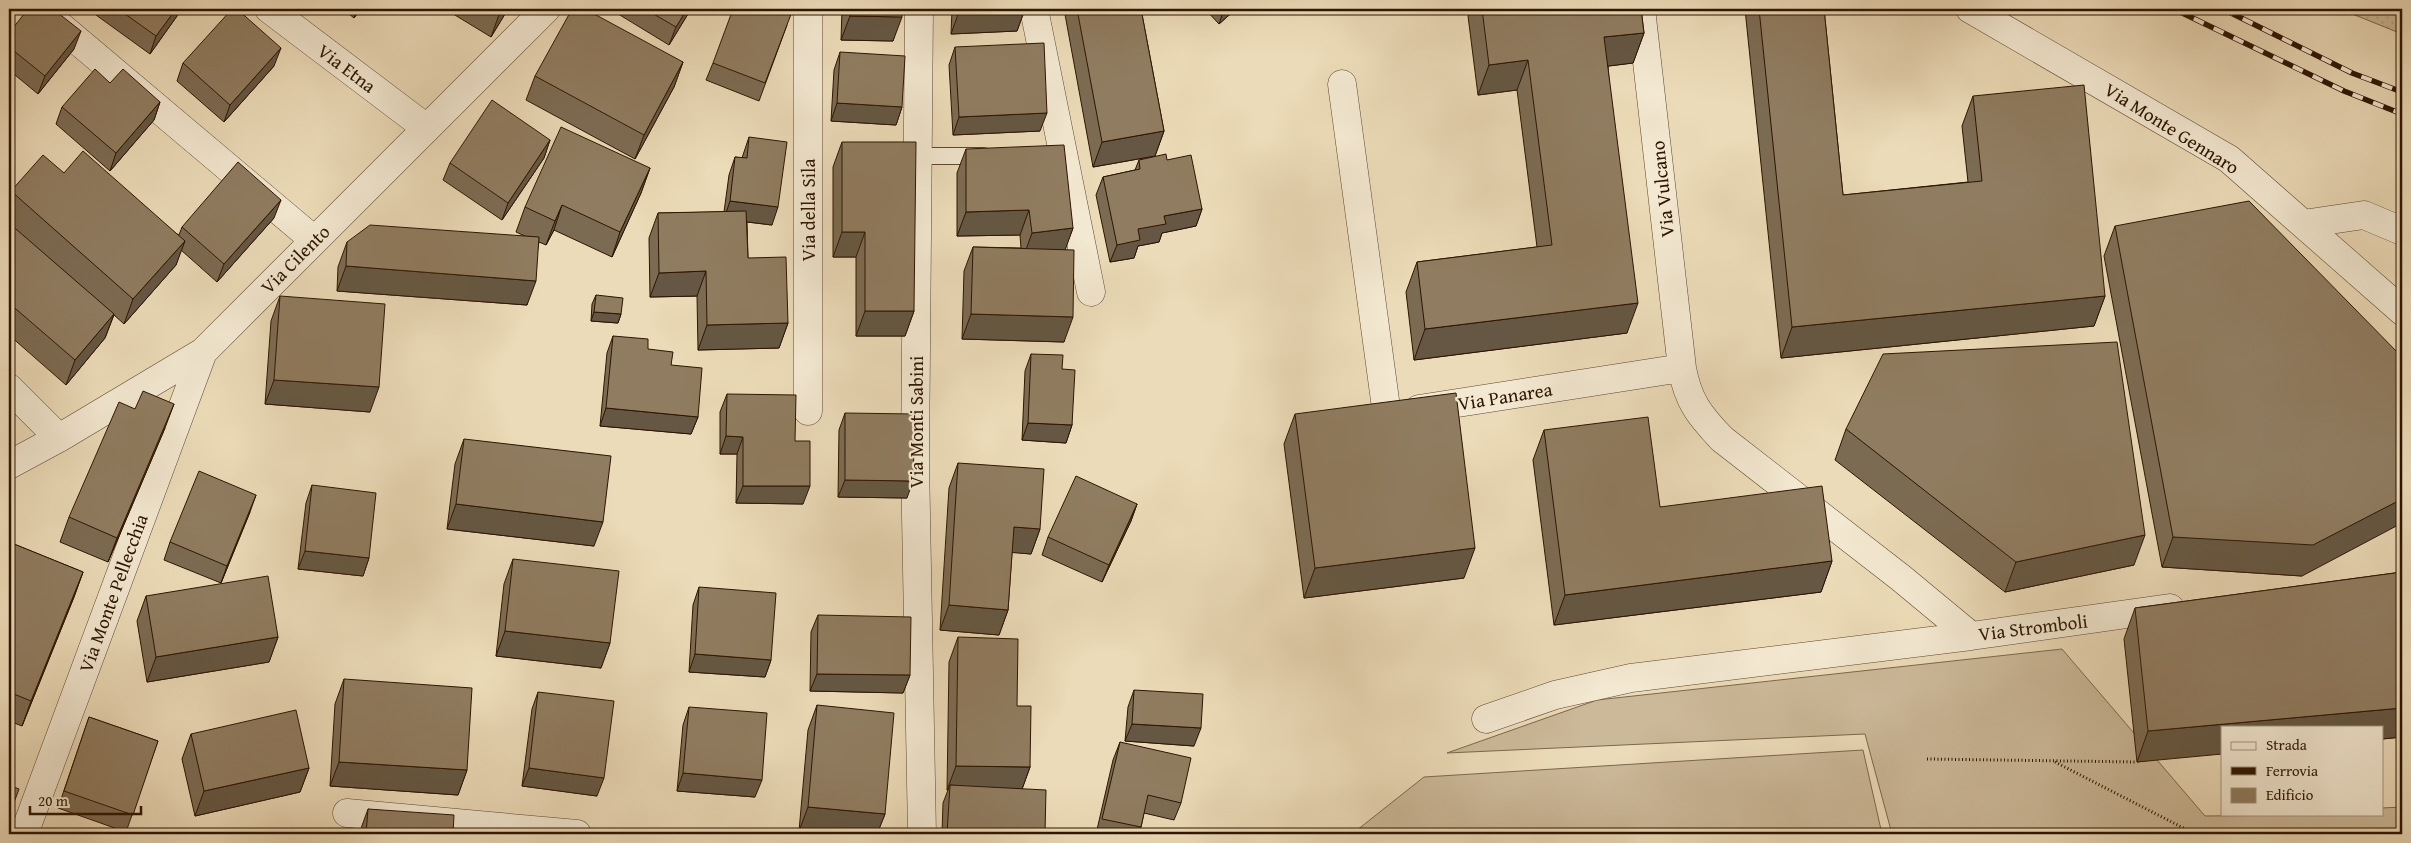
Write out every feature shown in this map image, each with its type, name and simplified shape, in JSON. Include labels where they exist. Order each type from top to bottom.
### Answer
[{"type":"street","points":[[40,9],[314,240]]},
{"type":"street","name":"Via Etna","points":[[269,9],[426,127]]},
{"type":"street","name":"Via Cilento","points":[[9,465],[59,438],[203,352],[546,9]]},
{"type":"street","name":"Via della Sila","points":[[808,9],[808,411]]},
{"type":"street","name":"Via Monti Sabini","points":[[919,9],[915,462],[922,834]]},
{"type":"street","points":[[1034,9],[1054,156],[1091,292]]},
{"type":"street","name":"Via Vulcano","points":[[1641,9],[1682,368]]},
{"type":"street","name":"Via Monte Gennaro","points":[[1970,9],[2229,159],[2402,311]]},
{"type":"street","name":"Via Panarea","points":[[1342,84],[1377,415],[1682,368]]},
{"type":"street","points":[[2303,224],[2364,215],[2402,231]]},
{"type":"street","name":"Via Monte Pellecchia","points":[[24,834],[203,352]]},
{"type":"street","name":"Via Stromboli","points":[[1682,368],[1694,407],[1722,439],[1901,578],[1971,636],[2196,604]]},
{"type":"street","points":[[9,388],[59,438]]},
{"type":"street","points":[[1486,719],[1555,695],[1631,678],[1971,636]]},
{"type":"street","points":[[347,813],[577,834]]},
{"type":"lane","points":[[918,156],[995,156]]},
{"type":"path","points":[[1928,759],[2137,762]]},
{"type":"path","points":[[2054,762],[2195,834]]},
{"type":"shaded area","points":[[2340,9],[2402,9],[2402,34]]},
{"type":"shaded area","points":[[2062,649],[2205,816],[2384,816],[2384,808],[2402,807],[2402,834],[1892,834],[1865,734],[1447,753],[1597,700]]},
{"type":"shaded area","points":[[1863,750],[1882,834],[1352,834],[1424,777]]},
{"type":"building","points":[[28,9],[53,9],[81,31],[45,76],[9,47],[9,33]]},
{"type":"building","points":[[118,9],[176,9],[156,36]]},
{"type":"building","points":[[232,9],[237,9],[281,48],[230,105],[183,63]]},
{"type":"building","points":[[572,9],[585,9],[683,62],[644,135],[535,76]]},
{"type":"building","points":[[645,9],[687,9],[676,27]]},
{"type":"building","points":[[733,9],[793,9],[765,83],[713,63]]},
{"type":"building","points":[[850,9],[902,9],[902,17],[850,16]]},
{"type":"building","points":[[1077,9],[1141,9],[1164,131],[1102,142]]},
{"type":"building","points":[[1216,9],[1229,9],[1222,15]]},
{"type":"building","points":[[1482,9],[1641,9],[1644,33],[1604,37],[1638,303],[1425,329],[1417,262],[1552,245],[1528,60],[1489,65]]},
{"type":"building","points":[[1759,9],[1824,9],[1843,195],[1982,181],[1973,96],[2084,85],[2105,296],[1792,327]]},
{"type":"building","points":[[1044,43],[1047,113],[959,117],[955,47]]},
{"type":"building","points":[[840,52],[905,56],[902,107],[837,103]]},
{"type":"building","points":[[95,69],[110,83],[123,69],[160,102],[116,153],[62,107]]},
{"type":"building","points":[[492,100],[550,140],[508,203],[450,163]]},
{"type":"building","points":[[561,127],[650,168],[620,232],[562,205],[555,221],[525,207]]},
{"type":"building","points":[[749,137],[787,142],[778,207],[730,201],[735,157],[747,158]]},
{"type":"building","points":[[842,142],[916,142],[914,311],[865,311],[865,232],[842,232]]},
{"type":"building","points":[[1064,145],[1073,228],[1032,233],[1029,210],[966,212],[966,149]]},
{"type":"building","points":[[83,151],[185,241],[133,299],[11,191],[43,155],[64,173]]},
{"type":"building","points":[[1166,154],[1167,160],[1191,155],[1202,209],[1164,216],[1166,224],[1138,229],[1140,240],[1117,245],[1103,177],[1140,169],[1139,160]]},
{"type":"building","points":[[238,162],[281,200],[224,264],[182,227]]},
{"type":"building","points":[[2249,201],[2402,357],[2402,499],[2313,545],[2173,537],[2115,226]]},
{"type":"building","points":[[746,211],[748,258],[786,257],[788,323],[707,325],[706,271],[659,273],[658,213]]},
{"type":"building","points":[[9,223],[114,314],[75,360],[9,303]]},
{"type":"building","points":[[370,225],[539,237],[536,281],[346,266],[347,242]]},
{"type":"building","points":[[973,247],[1074,250],[1073,317],[971,314]]},
{"type":"building","points":[[596,295],[623,298],[621,314],[594,312]]},
{"type":"building","points":[[280,296],[385,304],[379,387],[274,380]]},
{"type":"building","points":[[613,336],[648,339],[648,349],[673,352],[671,365],[702,368],[698,417],[606,408]]},
{"type":"building","points":[[2117,342],[2145,535],[2016,562],[1846,429],[1883,354]]},
{"type":"building","points":[[1031,354],[1063,355],[1062,369],[1075,370],[1072,425],[1028,423]]},
{"type":"building","points":[[143,391],[174,404],[117,538],[69,517],[119,402],[135,409]]},
{"type":"building","points":[[1456,393],[1475,548],[1315,568],[1295,414]]},
{"type":"building","points":[[727,394],[796,395],[795,441],[810,441],[810,486],[743,486],[743,437],[726,436]]},
{"type":"building","points":[[845,413],[915,414],[913,481],[845,480]]},
{"type":"building","points":[[1648,417],[1660,507],[1822,486],[1832,561],[1565,595],[1544,430]]},
{"type":"building","points":[[464,439],[611,456],[603,522],[456,504]]},
{"type":"building","points":[[958,463],[1044,469],[1040,529],[1014,527],[1008,610],[949,605]]},
{"type":"building","points":[[199,471],[256,495],[227,566],[170,542]]},
{"type":"building","points":[[1076,476],[1137,504],[1109,565],[1048,537]]},
{"type":"building","points":[[312,485],[376,493],[369,558],[305,551]]},
{"type":"building","points":[[9,542],[83,572],[31,701],[9,692]]},
{"type":"building","points":[[513,559],[619,571],[610,643],[505,631]]},
{"type":"building","points":[[2402,572],[2402,708],[2148,731],[2135,608]]},
{"type":"building","points":[[268,576],[278,637],[156,657],[146,596]]},
{"type":"building","points":[[699,587],[776,593],[771,660],[695,654]]},
{"type":"building","points":[[818,615],[911,617],[910,675],[817,674]]},
{"type":"building","points":[[958,637],[1018,639],[1017,706],[1031,706],[1030,767],[956,766]]},
{"type":"building","points":[[344,679],[472,688],[467,770],[339,762]]},
{"type":"building","points":[[1134,690],[1203,694],[1201,728],[1132,724]]},
{"type":"building","points":[[538,692],[614,701],[604,778],[529,768]]},
{"type":"building","points":[[817,705],[894,713],[885,814],[808,807]]},
{"type":"building","points":[[689,707],[767,713],[762,780],[683,773]]},
{"type":"building","points":[[296,710],[309,768],[204,791],[191,734]]},
{"type":"building","points":[[89,717],[158,741],[133,815],[64,791]]},
{"type":"building","points":[[1120,742],[1191,758],[1181,803],[1148,795],[1141,827],[1102,819]]},
{"type":"building","points":[[9,785],[19,789],[9,816]]},
{"type":"building","points":[[950,785],[1046,790],[1045,833],[947,834]]},
{"type":"building","points":[[368,809],[454,815],[453,834],[366,834]]},
{"type":"railway","points":[[2174,9],[2344,91],[2402,114]]},
{"type":"railway","points":[[2223,9],[2352,73],[2402,92]]}]
